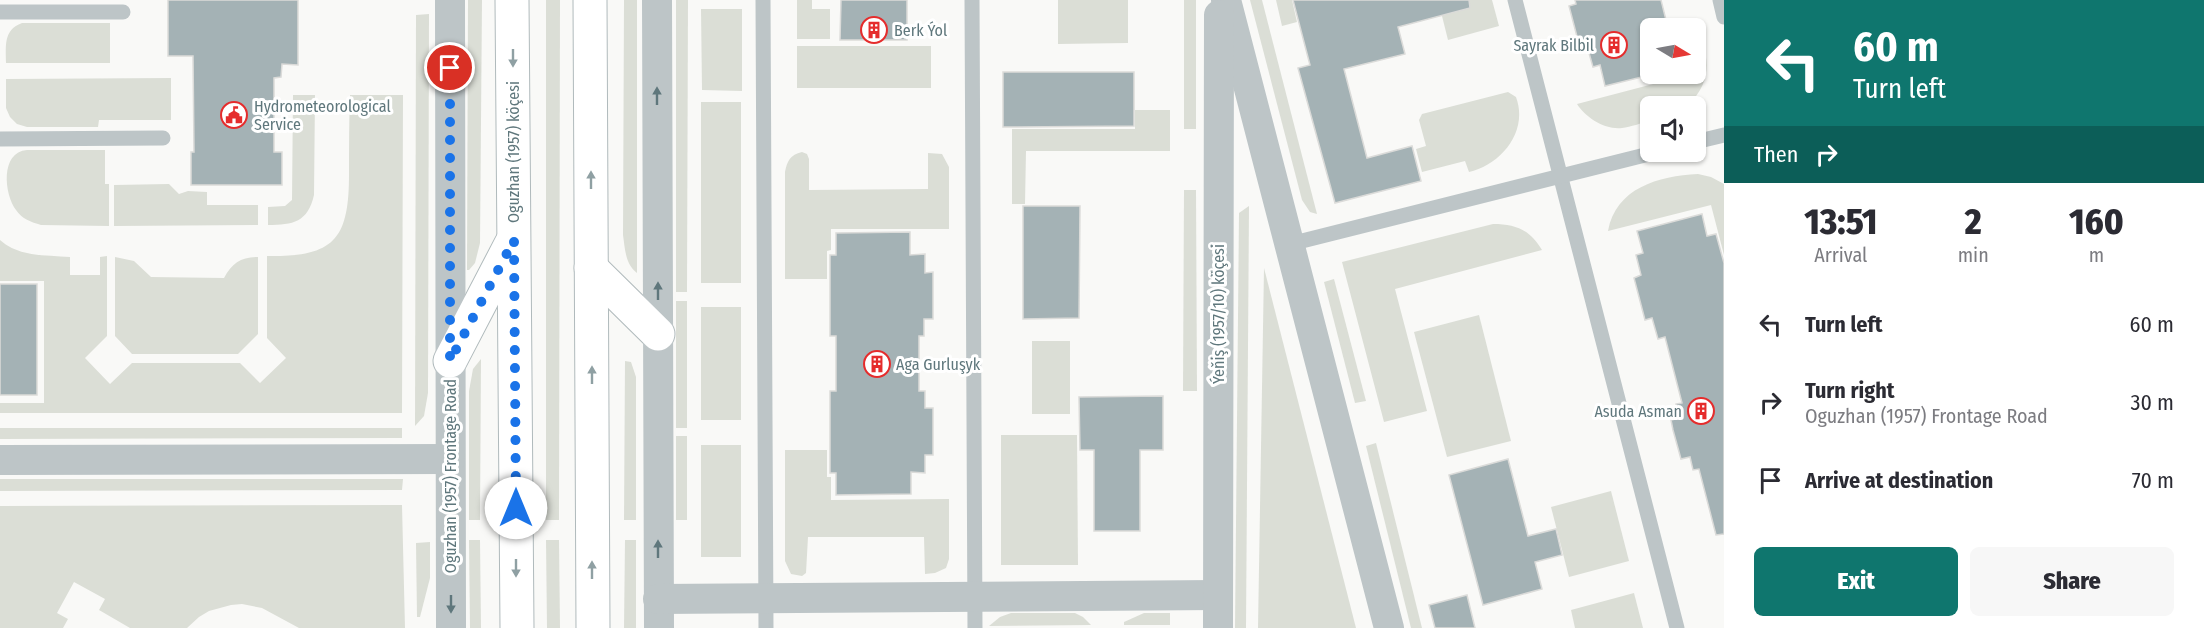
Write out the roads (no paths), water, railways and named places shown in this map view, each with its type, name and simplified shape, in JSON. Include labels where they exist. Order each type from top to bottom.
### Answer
[{"type":"main road","name":"Oguzhan (1957) köçesi","points":[[512,0],[517,628]]},
{"type":"main road","points":[[590,0],[593,628]]},
{"type":"main road","points":[[450,361],[514,240]]},
{"type":"main road","points":[[591,268],[658,334]]},
{"type":"street","name":"Oguzhan (1957) Frontage Road","points":[[450,0],[451,628]]},
{"type":"street","points":[[657,0],[658,614],[765,598],[1218,595]]},
{"type":"street","name":"Ýeňiş (1957/10) köçesi","points":[[1218,628],[1220,0]]},
{"type":"street","points":[[1226,0],[1389,628]]},
{"type":"street","points":[[0,460],[450,459]]},
{"type":"lane","points":[[763,0],[766,628]]},
{"type":"lane","points":[[972,0],[975,628]]},
{"type":"lane","points":[[1515,0],[1677,628]]},
{"type":"lane","points":[[1720,0],[1724,17]]},
{"type":"lane","points":[[0,12],[123,12]]},
{"type":"lane","points":[[1706,139],[1724,135]]},
{"type":"lane","points":[[0,139],[163,138]]},
{"type":"lane","points":[[1290,244],[1640,156]]},
{"type":"place","name":"Berk Ýol","points":[[874,30]]},
{"type":"place","name":"Sayrak Bilbil","points":[[1614,45]]},
{"type":"place","name":"Hydrometeorological Service","points":[[234,115]]},
{"type":"place","name":"Aga Gurluşyk","points":[[877,364]]},
{"type":"place","name":"Asuda Asman","points":[[1701,411]]}]
